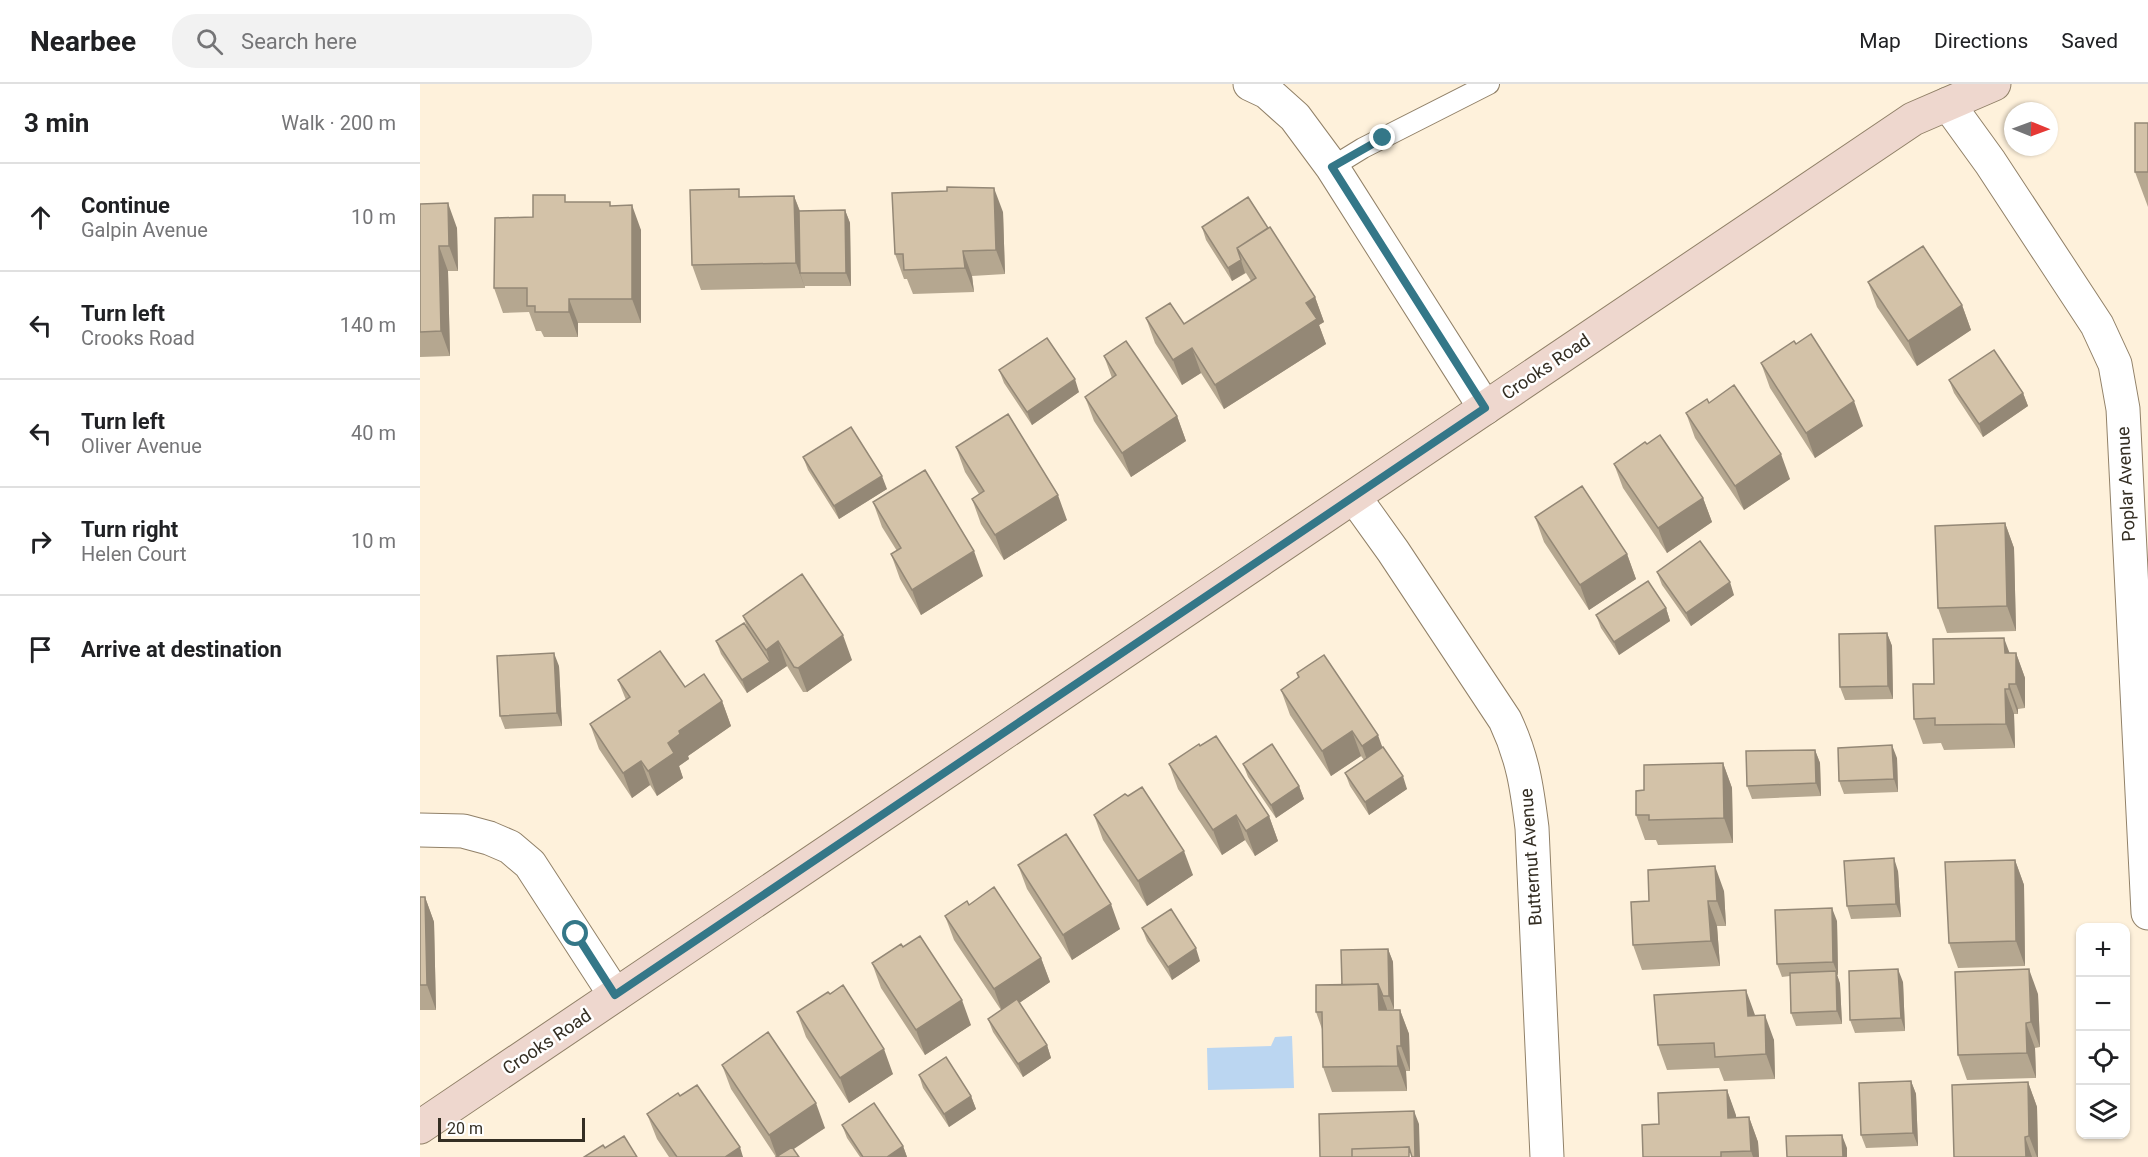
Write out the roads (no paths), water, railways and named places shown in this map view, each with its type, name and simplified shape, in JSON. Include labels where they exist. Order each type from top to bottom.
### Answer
[{"type":"main road","name":"Crooks Road","points":[[420,1127],[1355,498],[1913,119],[1994,84]]},
{"type":"street","points":[[1250,84],[1268,92],[1295,117],[1332,167],[1485,408]]},
{"type":"street","name":"Poplar Avenue","points":[[1948,104],[1990,162],[2097,325],[2115,363],[2123,409],[2144,736],[2148,913]]},
{"type":"street","name":"Butternut Avenue","points":[[1355,498],[1393,550],[1505,720],[1516,744],[1525,776],[1532,828],[1547,1157]]},
{"type":"street","points":[[420,830],[463,831],[510,847],[530,864],[615,995]]},
{"type":"lane","points":[[1332,167],[1363,148],[1489,84]]},
{"type":"water","points":[[1292,1036],[1294,1088],[1208,1090],[1207,1048],[1271,1046],[1275,1037]]}]
